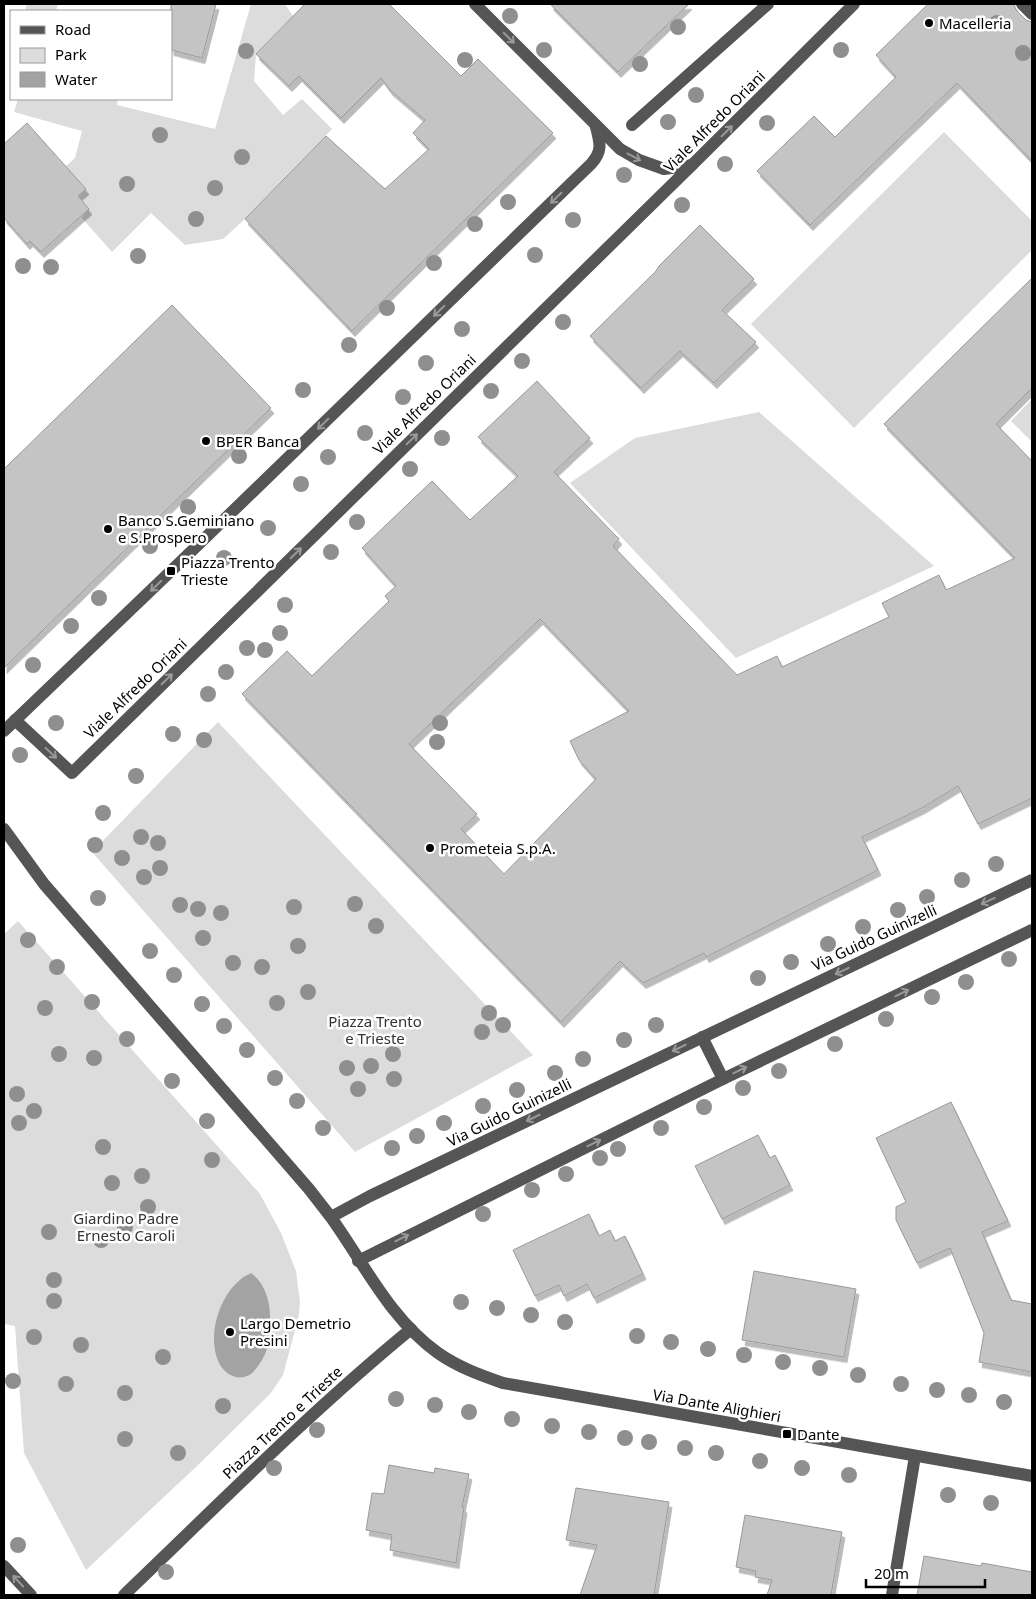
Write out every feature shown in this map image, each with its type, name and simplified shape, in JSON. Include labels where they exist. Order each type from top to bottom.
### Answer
[{"type":"street","points":[[475,4],[620,149],[639,160],[664,169],[692,165]]},
{"type":"street","points":[[632,125],[768,4]]},
{"type":"street","name":"Viale Alfredo Oriani","points":[[16,720],[72,773],[854,4]]},
{"type":"street","points":[[1022,4],[1032,14]]},
{"type":"street","points":[[4,730],[185,558],[591,164],[601,148],[596,127]]},
{"type":"street","points":[[4,829],[44,884],[309,1189],[331,1217],[383,1298],[411,1329]]},
{"type":"street","name":"Via Guido Guinizelli","points":[[331,1217],[370,1196],[1032,880]]},
{"type":"street","points":[[358,1260],[723,1079],[1032,930]]},
{"type":"street","points":[[702,1037],[723,1079]]},
{"type":"street","name":"Via Dante Alighieri","points":[[411,1329],[437,1352],[465,1369],[503,1383],[1032,1476]]},
{"type":"street","name":"Piazza Trento e Trieste","points":[[124,1595],[307,1419],[376,1357],[411,1329]]},
{"type":"street","points":[[892,1595],[915,1456]]},
{"type":"street","points":[[4,1566],[31,1595]]},
{"type":"green space","points":[[27,4],[58,4],[56,10],[25,10]]},
{"type":"green space","points":[[251,4],[285,4],[293,16],[256,54],[254,81],[283,115],[302,99],[332,129],[245,219],[223,239],[185,245],[151,213],[112,252],[81,217],[89,209],[78,196],[86,189],[65,167],[75,158],[82,131],[14,112],[18,100],[118,100],[117,105],[215,129]]},
{"type":"green space","points":[[944,132],[1032,221],[1032,250],[854,428],[751,324]]},
{"type":"green space","points":[[1032,399],[1032,442],[1011,421]]},
{"type":"green space","points":[[759,412],[934,566],[736,658],[570,483],[635,438]]},
{"type":"green space","name":"Piazza Trento e Trieste","points":[[218,722],[533,1055],[355,1152],[92,852]]},
{"type":"green space","name":"Giardino Padre Ernesto Caroli","points":[[18,921],[260,1194],[281,1233],[296,1271],[300,1302],[299,1315],[283,1375],[270,1394],[197,1466],[86,1570],[24,1453],[15,1326],[4,1324],[4,934]],"holes":[[[251,1273],[266,1294],[270,1320],[215,1338],[224,1300],[235,1284]]]},
{"type":"water","points":[[251,1273],[261,1283],[269,1303],[269,1342],[258,1367],[251,1374],[237,1377],[225,1371],[219,1363],[215,1351],[215,1325],[224,1299],[241,1279]]},
{"type":"building","points":[[171,4],[216,4],[202,58],[172,50]]},
{"type":"building","points":[[305,4],[389,4],[461,76],[478,59],[553,133],[352,331],[245,219],[326,136],[385,189],[429,149],[413,133],[425,120],[390,90],[381,78],[341,118],[299,76],[289,86],[256,54]]},
{"type":"building","points":[[550,4],[689,4],[618,72]]},
{"type":"building","points":[[928,4],[1014,4],[1016,10],[1026,20],[1032,22],[1032,161],[957,83],[810,225],[757,171],[814,116],[835,137],[896,77],[876,55]]},
{"type":"building","points":[[27,123],[86,189],[78,196],[89,209],[41,252],[30,241],[27,244],[4,218],[4,144]]},
{"type":"building","points":[[700,225],[754,279],[722,310],[756,342],[714,383],[680,351],[641,388],[590,336]]},
{"type":"building","points":[[1032,278],[1032,388],[996,424],[1032,461],[1032,798],[978,824],[958,786],[922,808],[862,837],[878,870],[706,957],[704,953],[643,983],[620,961],[561,1022],[242,694],[287,651],[312,676],[389,601],[385,596],[396,586],[362,548],[432,481],[470,520],[518,476],[478,437],[537,381],[590,438],[554,472],[619,539],[613,546],[737,675],[777,656],[782,667],[889,617],[882,603],[939,575],[946,590],[1015,558],[884,424]],"holes":[[[540,619],[629,711],[570,741],[579,760],[596,779],[504,874],[461,829],[477,814],[409,744]]]},
{"type":"building","points":[[172,305],[271,408],[4,668],[4,469]]},
{"type":"building","points":[[951,1102],[1008,1221],[982,1232],[1011,1300],[1032,1304],[1032,1372],[979,1362],[984,1333],[950,1248],[917,1263],[896,1220],[896,1207],[906,1202],[876,1138]]},
{"type":"building","points":[[758,1135],[770,1158],[775,1155],[790,1185],[722,1219],[695,1166]]},
{"type":"building","points":[[589,1214],[599,1236],[610,1230],[615,1241],[625,1236],[643,1274],[594,1298],[587,1284],[564,1296],[559,1285],[535,1296],[513,1250]]},
{"type":"building","points":[[754,1271],[856,1289],[844,1357],[742,1340]]},
{"type":"building","points":[[389,1465],[434,1473],[435,1468],[469,1474],[462,1507],[464,1507],[456,1563],[390,1550],[392,1535],[366,1530],[372,1493],[384,1494]]},
{"type":"building","points":[[576,1488],[669,1502],[654,1595],[580,1595],[597,1545],[566,1540]]},
{"type":"building","points":[[745,1515],[842,1532],[831,1595],[767,1595],[772,1580],[755,1577],[756,1571],[736,1567]]},
{"type":"building","points":[[924,1556],[981,1566],[982,1563],[1032,1572],[1032,1595],[917,1595]]},
{"type":"place","name":"Macelleria","points":[[929,23]]},
{"type":"place","name":"BPER Banca","points":[[206,441]]},
{"type":"place","name":"Banco S.Geminiano e S.Prospero","points":[[108,529]]},
{"type":"place","name":"Piazza Trento Trieste","points":[[171,571]]},
{"type":"place","name":"Prometeia S.p.A.","points":[[430,848]]},
{"type":"place","name":"Largo Demetrio Presini","points":[[230,1332]]},
{"type":"place","name":"Dante","points":[[787,1434]]}]
